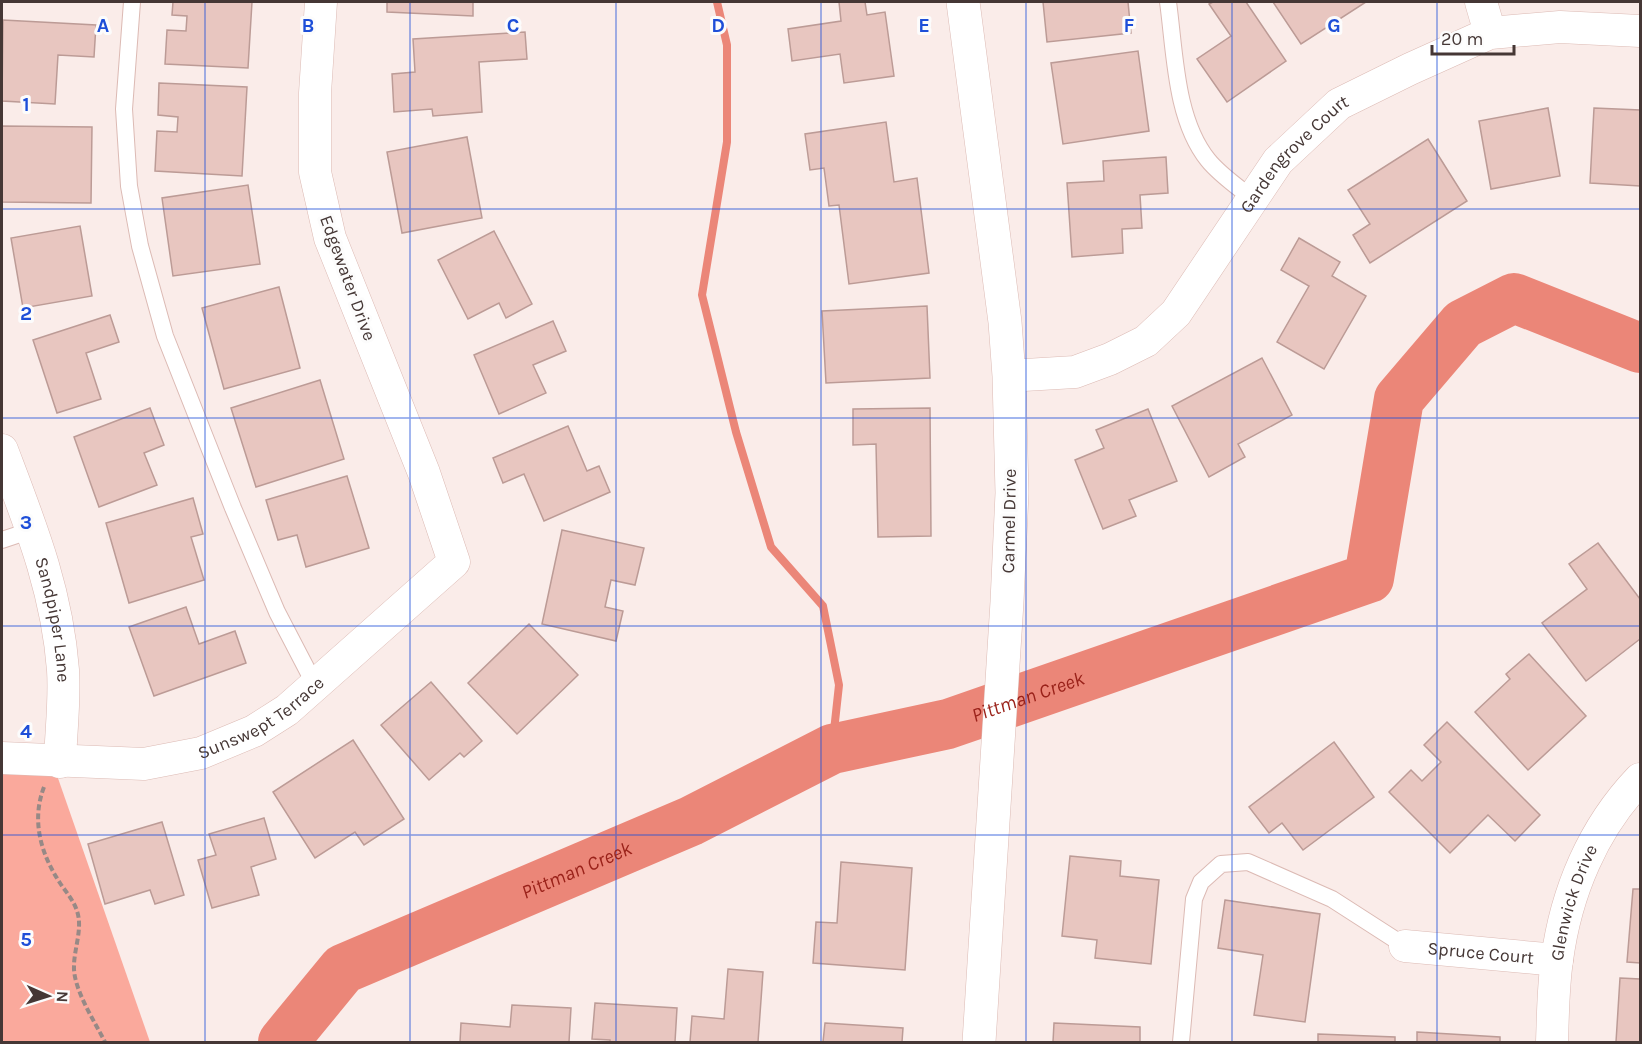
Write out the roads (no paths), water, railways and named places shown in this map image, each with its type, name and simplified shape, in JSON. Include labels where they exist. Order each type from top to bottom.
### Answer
[{"type":"street","name":"Edgewater Drive","points":[[321,2],[315,93],[315,172],[330,238],[424,473],[447,542]]},
{"type":"street","name":"Carmel Drive","points":[[963,2],[1005,322],[1012,493],[979,1042]]},
{"type":"street","points":[[1481,2],[1490,33]]},
{"type":"street","name":"Gardengrove Court","points":[[1009,376],[1075,372],[1110,359],[1146,341],[1176,313],[1278,161],[1339,104],[1490,33],[1560,27],[1640,29]]},
{"type":"street","name":"Sandpiper Lane","points":[[2,450],[32,530],[55,607],[63,671],[53,771]]},
{"type":"street","name":"Sunswept Terrace","points":[[2,758],[53,771],[144,764],[201,753],[254,731],[287,710],[454,562],[447,542]]},
{"type":"street","name":"Glenwick Drive","points":[[1552,1042],[1557,960],[1569,899],[1595,839],[1621,799],[1641,779]]},
{"type":"street","name":"Spruce Court","points":[[1405,946],[1557,960]]},
{"type":"lane","points":[[132,2],[124,109],[129,186],[140,246],[165,336],[233,508],[277,612],[315,685]]},
{"type":"lane","points":[[1168,2],[1183,108],[1189,128],[1208,160],[1253,199]]},
{"type":"lane","points":[[2,540],[32,530]]},
{"type":"lane","points":[[1181,1042],[1194,899],[1201,882],[1221,864],[1248,862],[1332,899],[1405,946]]},
{"type":"waterway","points":[[717,2],[727,45],[727,142],[702,295],[736,432],[771,547],[823,606],[839,685],[832,749]]},
{"type":"waterway","name":"Pittman Creek","points":[[283,1042],[343,969],[691,821],[832,749],[948,724],[1369,578],[1399,399],[1463,324],[1514,298],[1640,348]]}]
